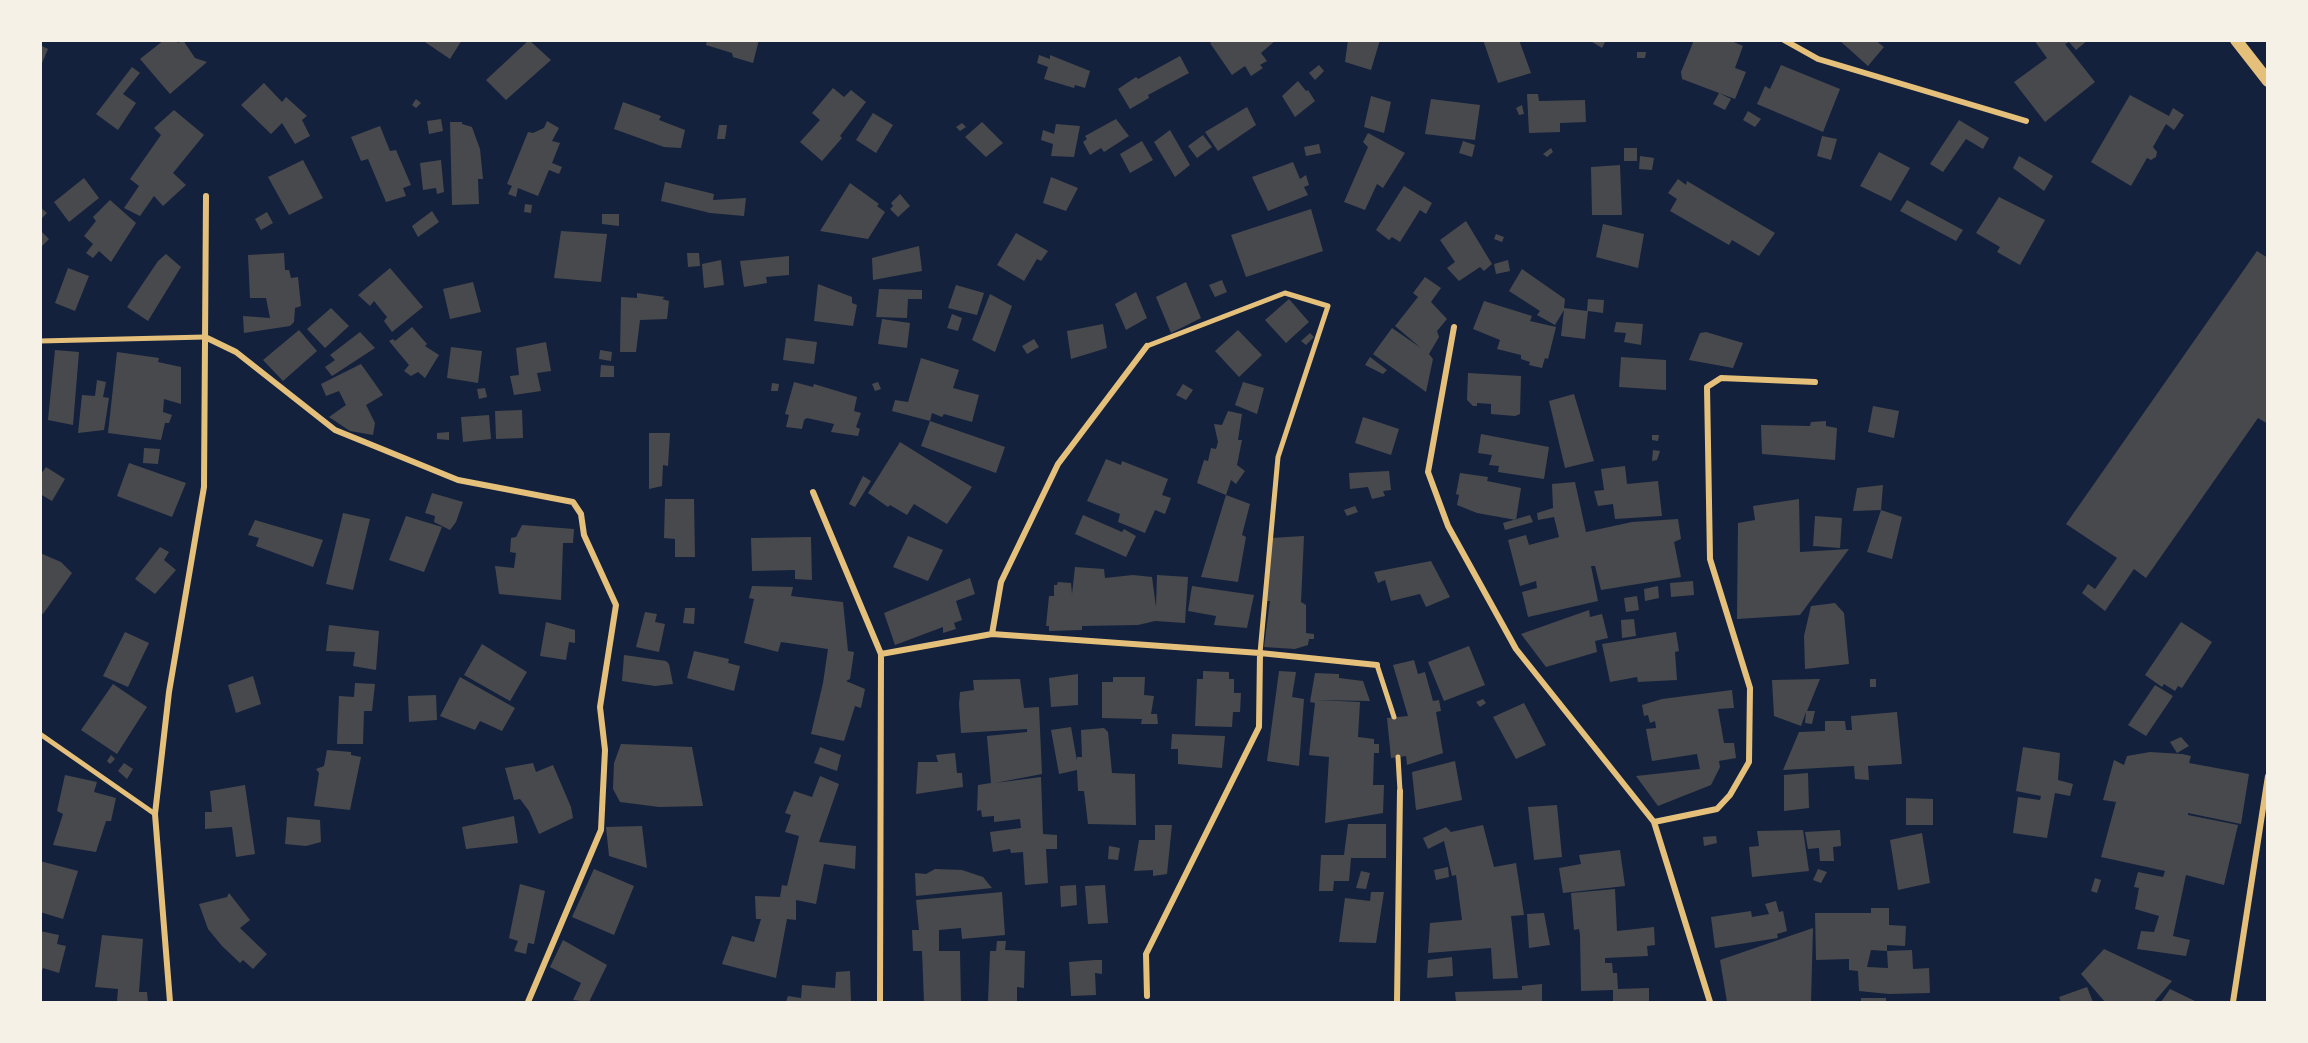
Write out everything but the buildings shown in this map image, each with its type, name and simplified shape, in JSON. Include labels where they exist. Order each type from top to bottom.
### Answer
[{"type":"main road","points":[[2236,40],[2268,81]]},
{"type":"street","points":[[1784,40],[1818,59],[2026,121]]},
{"type":"street","points":[[170,1002],[155,814],[170,692],[204,487],[206,196]]},
{"type":"street","points":[[992,634],[1001,582],[1058,464],[1147,346],[1285,293],[1328,306],[1278,457],[1260,653],[1259,728],[1146,954],[1147,996]]},
{"type":"street","points":[[1454,327],[1428,472],[1448,526],[1516,649],[1654,822],[1710,1002]]},
{"type":"street","points":[[40,341],[205,336],[236,352],[335,430],[458,480],[573,501],[581,514],[584,535],[616,605],[600,707],[605,750],[601,830],[528,1002]]},
{"type":"street","points":[[1654,822],[1717,808],[1730,795],[1749,762],[1750,688],[1710,559],[1707,387],[1721,378],[1815,382]]},
{"type":"street","points":[[813,492],[881,654],[880,1002]]},
{"type":"street","points":[[881,654],[992,634],[1260,653],[1377,665],[1394,717]]},
{"type":"street","points":[[40,734],[155,814]]},
{"type":"street","points":[[1396,1002],[1400,791],[1398,758]]},
{"type":"street","points":[[2233,1002],[2268,776]]}]
